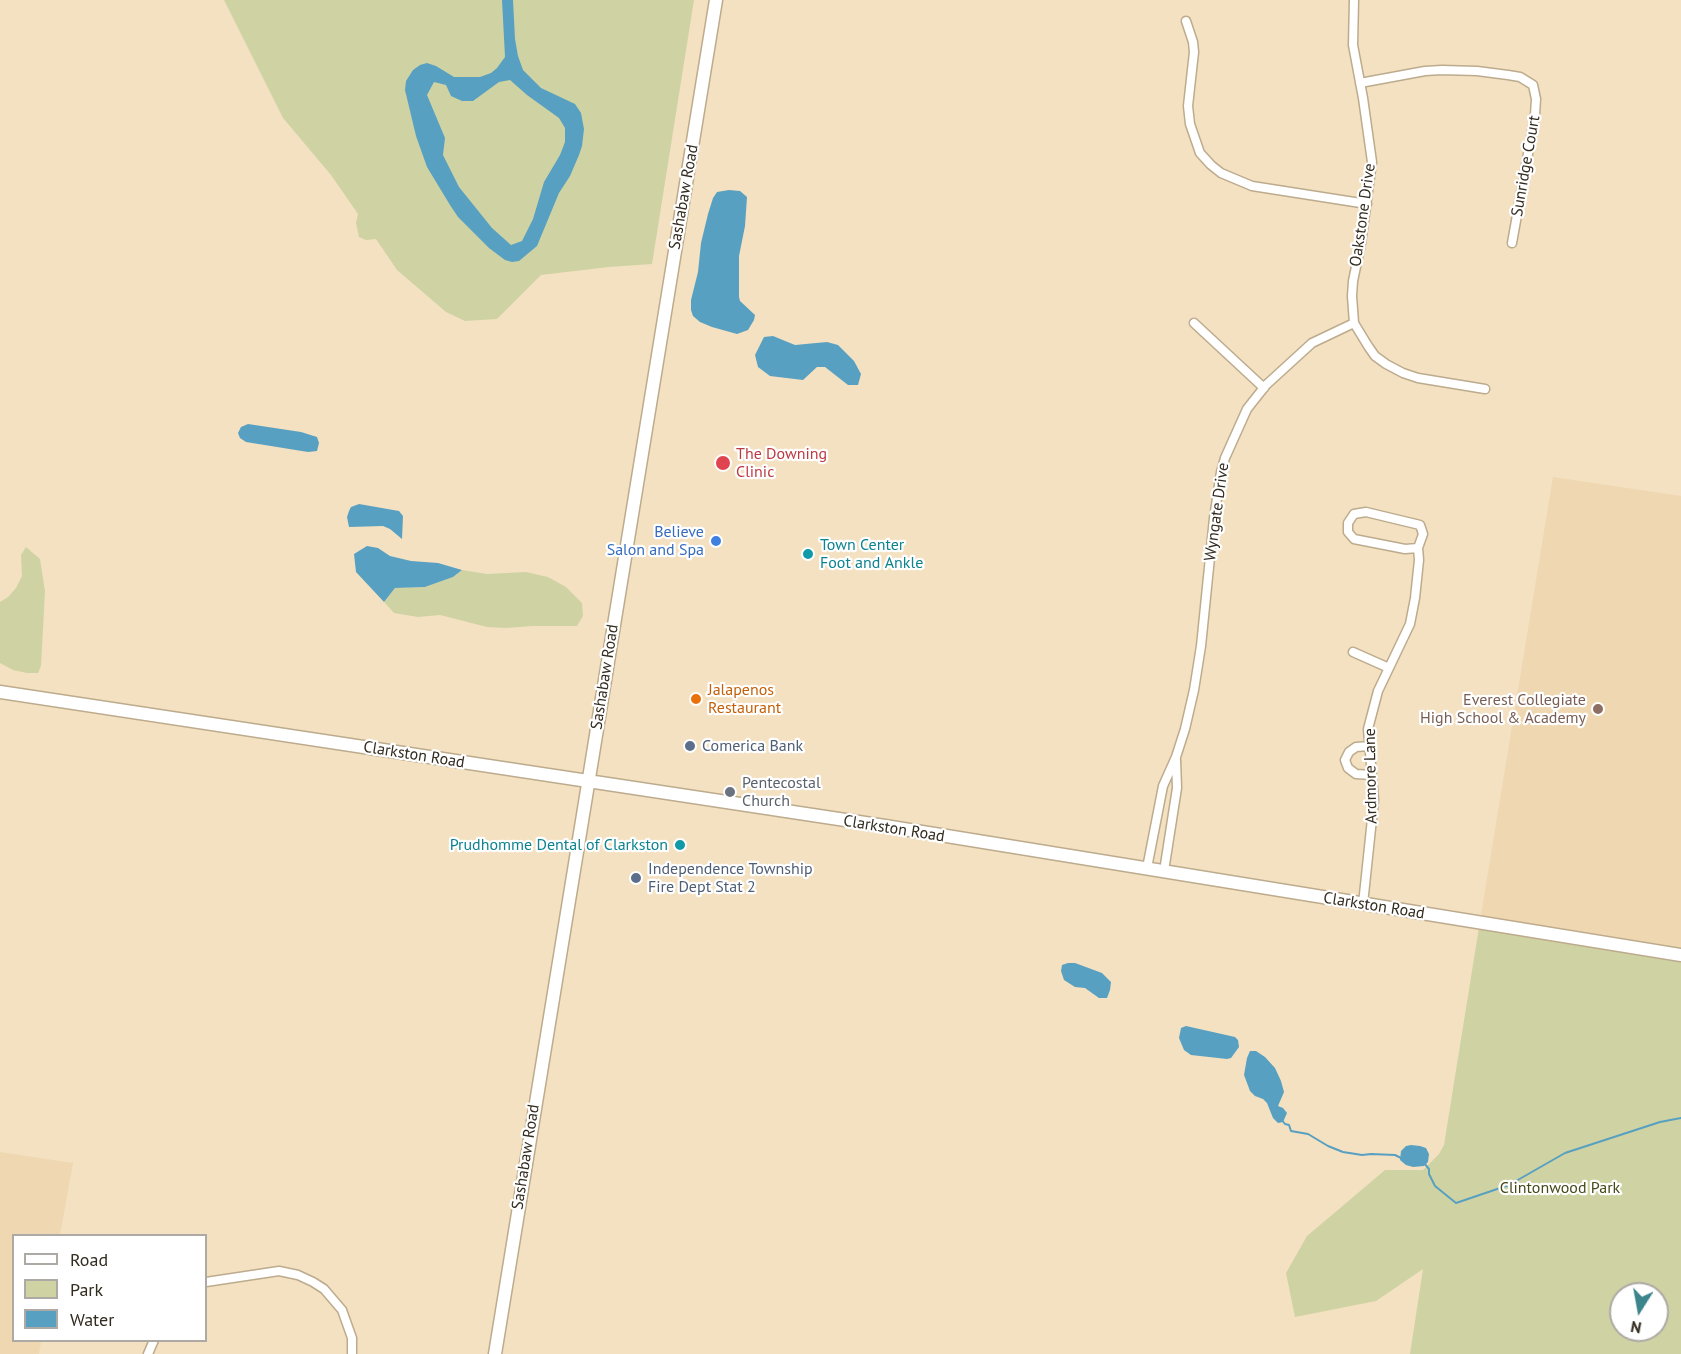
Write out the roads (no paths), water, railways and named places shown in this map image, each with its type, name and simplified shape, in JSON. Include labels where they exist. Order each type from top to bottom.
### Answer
[{"type":"main road","name":"Sashabaw Road","points":[[495,1354],[716,0]]},
{"type":"main road","name":"Clarkston Road","points":[[0,692],[1147,868],[1681,955]]},
{"type":"street","name":"Oakstone Drive","points":[[1354,0],[1353,45],[1372,162],[1353,281],[1354,323]]},
{"type":"street","points":[[1186,21],[1194,52],[1188,106],[1190,124],[1200,153],[1211,165],[1221,173],[1252,186],[1367,204]]},
{"type":"street","name":"Sunridge Court","points":[[1360,83],[1442,70],[1508,75],[1520,77],[1533,85],[1536,99],[1534,115],[1512,243]]},
{"type":"street","points":[[1194,323],[1264,388]]},
{"type":"street","points":[[1354,323],[1375,356],[1403,373],[1418,378],[1485,389]]},
{"type":"street","name":"Wyngate Drive","points":[[1147,868],[1163,786],[1185,729],[1198,669],[1221,472],[1233,439],[1247,409],[1264,388],[1312,343],[1354,323]]},
{"type":"street","name":"Ardmore Lane","points":[[1363,904],[1374,800],[1368,729],[1378,691],[1410,624],[1415,598],[1419,548],[1423,534],[1419,525],[1366,512],[1354,514],[1348,523],[1348,532],[1354,539],[1405,549],[1419,548]]},
{"type":"street","points":[[1353,652],[1389,668]]},
{"type":"street","points":[[1369,746],[1356,747],[1349,752],[1345,760],[1348,768],[1356,774],[1372,775]]},
{"type":"street","name":"Wyngate Drive","points":[[1164,871],[1177,788],[1176,757]]},
{"type":"street","points":[[207,1282],[279,1271],[298,1275],[313,1282],[324,1289],[342,1310],[352,1338],[352,1354]]},
{"type":"water","points":[[502,0],[513,0],[515,39],[523,70],[541,88],[575,104],[581,113],[584,129],[579,155],[570,176],[559,193],[537,246],[519,261],[512,262],[505,260],[489,248],[458,217],[450,205],[427,167],[416,136],[405,90],[406,81],[413,70],[420,65],[427,63],[436,66],[454,77],[480,77],[491,73],[505,57]],"holes":[[[510,80],[559,118],[565,128],[565,142],[544,182],[533,219],[522,241],[511,245],[492,228],[459,187],[443,155],[445,138],[427,95],[434,82],[446,85],[451,96],[462,101],[473,101],[499,82]]]},
{"type":"water","points":[[740,191],[747,197],[745,226],[739,256],[739,297],[740,301],[755,315],[748,330],[737,334],[700,322],[693,316],[691,310],[701,243],[713,198],[717,192]]},
{"type":"water","points":[[773,336],[795,345],[827,342],[838,345],[854,361],[861,374],[858,385],[848,385],[825,367],[817,367],[803,380],[770,376],[758,367],[755,355],[764,337]]},
{"type":"water","points":[[248,424],[301,432],[317,437],[319,443],[317,451],[308,452],[246,442],[240,438],[238,433],[241,427]]},
{"type":"water","points":[[359,504],[399,511],[403,516],[402,539],[383,526],[349,527],[347,517],[349,511],[351,507]]},
{"type":"water","points":[[367,546],[378,548],[390,556],[411,561],[438,563],[462,570],[453,577],[425,587],[395,588],[384,602],[356,572],[354,554]]},
{"type":"water","points":[[1075,963],[1102,973],[1111,982],[1107,998],[1099,998],[1085,988],[1075,987],[1064,980],[1062,965]]},
{"type":"water","points":[[1186,1026],[1235,1037],[1239,1047],[1231,1058],[1227,1059],[1191,1055],[1184,1050],[1179,1038],[1181,1028]]},
{"type":"water","points":[[1250,1051],[1256,1051],[1265,1057],[1275,1068],[1284,1092],[1278,1106],[1287,1113],[1283,1122],[1278,1123],[1273,1118],[1267,1103],[1250,1091],[1244,1075]]},
{"type":"water","points":[[1411,1145],[1426,1148],[1429,1154],[1428,1162],[1424,1166],[1413,1167],[1400,1160],[1401,1151]]},
{"type":"waterway","points":[[1424,1163],[1429,1169],[1435,1186],[1456,1203],[1509,1185],[1565,1153],[1660,1122],[1681,1118]]},
{"type":"waterway","points":[[1281,1119],[1289,1125],[1291,1131],[1308,1134],[1343,1152],[1362,1155],[1395,1155],[1401,1158]]},
{"type":"place","name":"The Downing Clinic","points":[[723,463]]},
{"type":"place","name":"Believe Salon and Spa","points":[[716,541]]},
{"type":"place","name":"Town Center Foot and Ankle","points":[[808,554]]},
{"type":"place","name":"Jalapenos Restaurant","points":[[696,699]]},
{"type":"place","name":"Everest Collegiate High School & Academy","points":[[1598,709]]},
{"type":"place","name":"Comerica Bank","points":[[690,746]]},
{"type":"place","name":"Pentecostal Church","points":[[730,792]]},
{"type":"place","name":"Prudhomme Dental of Clarkston","points":[[680,845]]},
{"type":"place","name":"Independence Township Fire Dept Stat 2","points":[[636,878]]},
{"type":"park label","name":"Clintonwood Park","points":[[1560,1188]]}]
